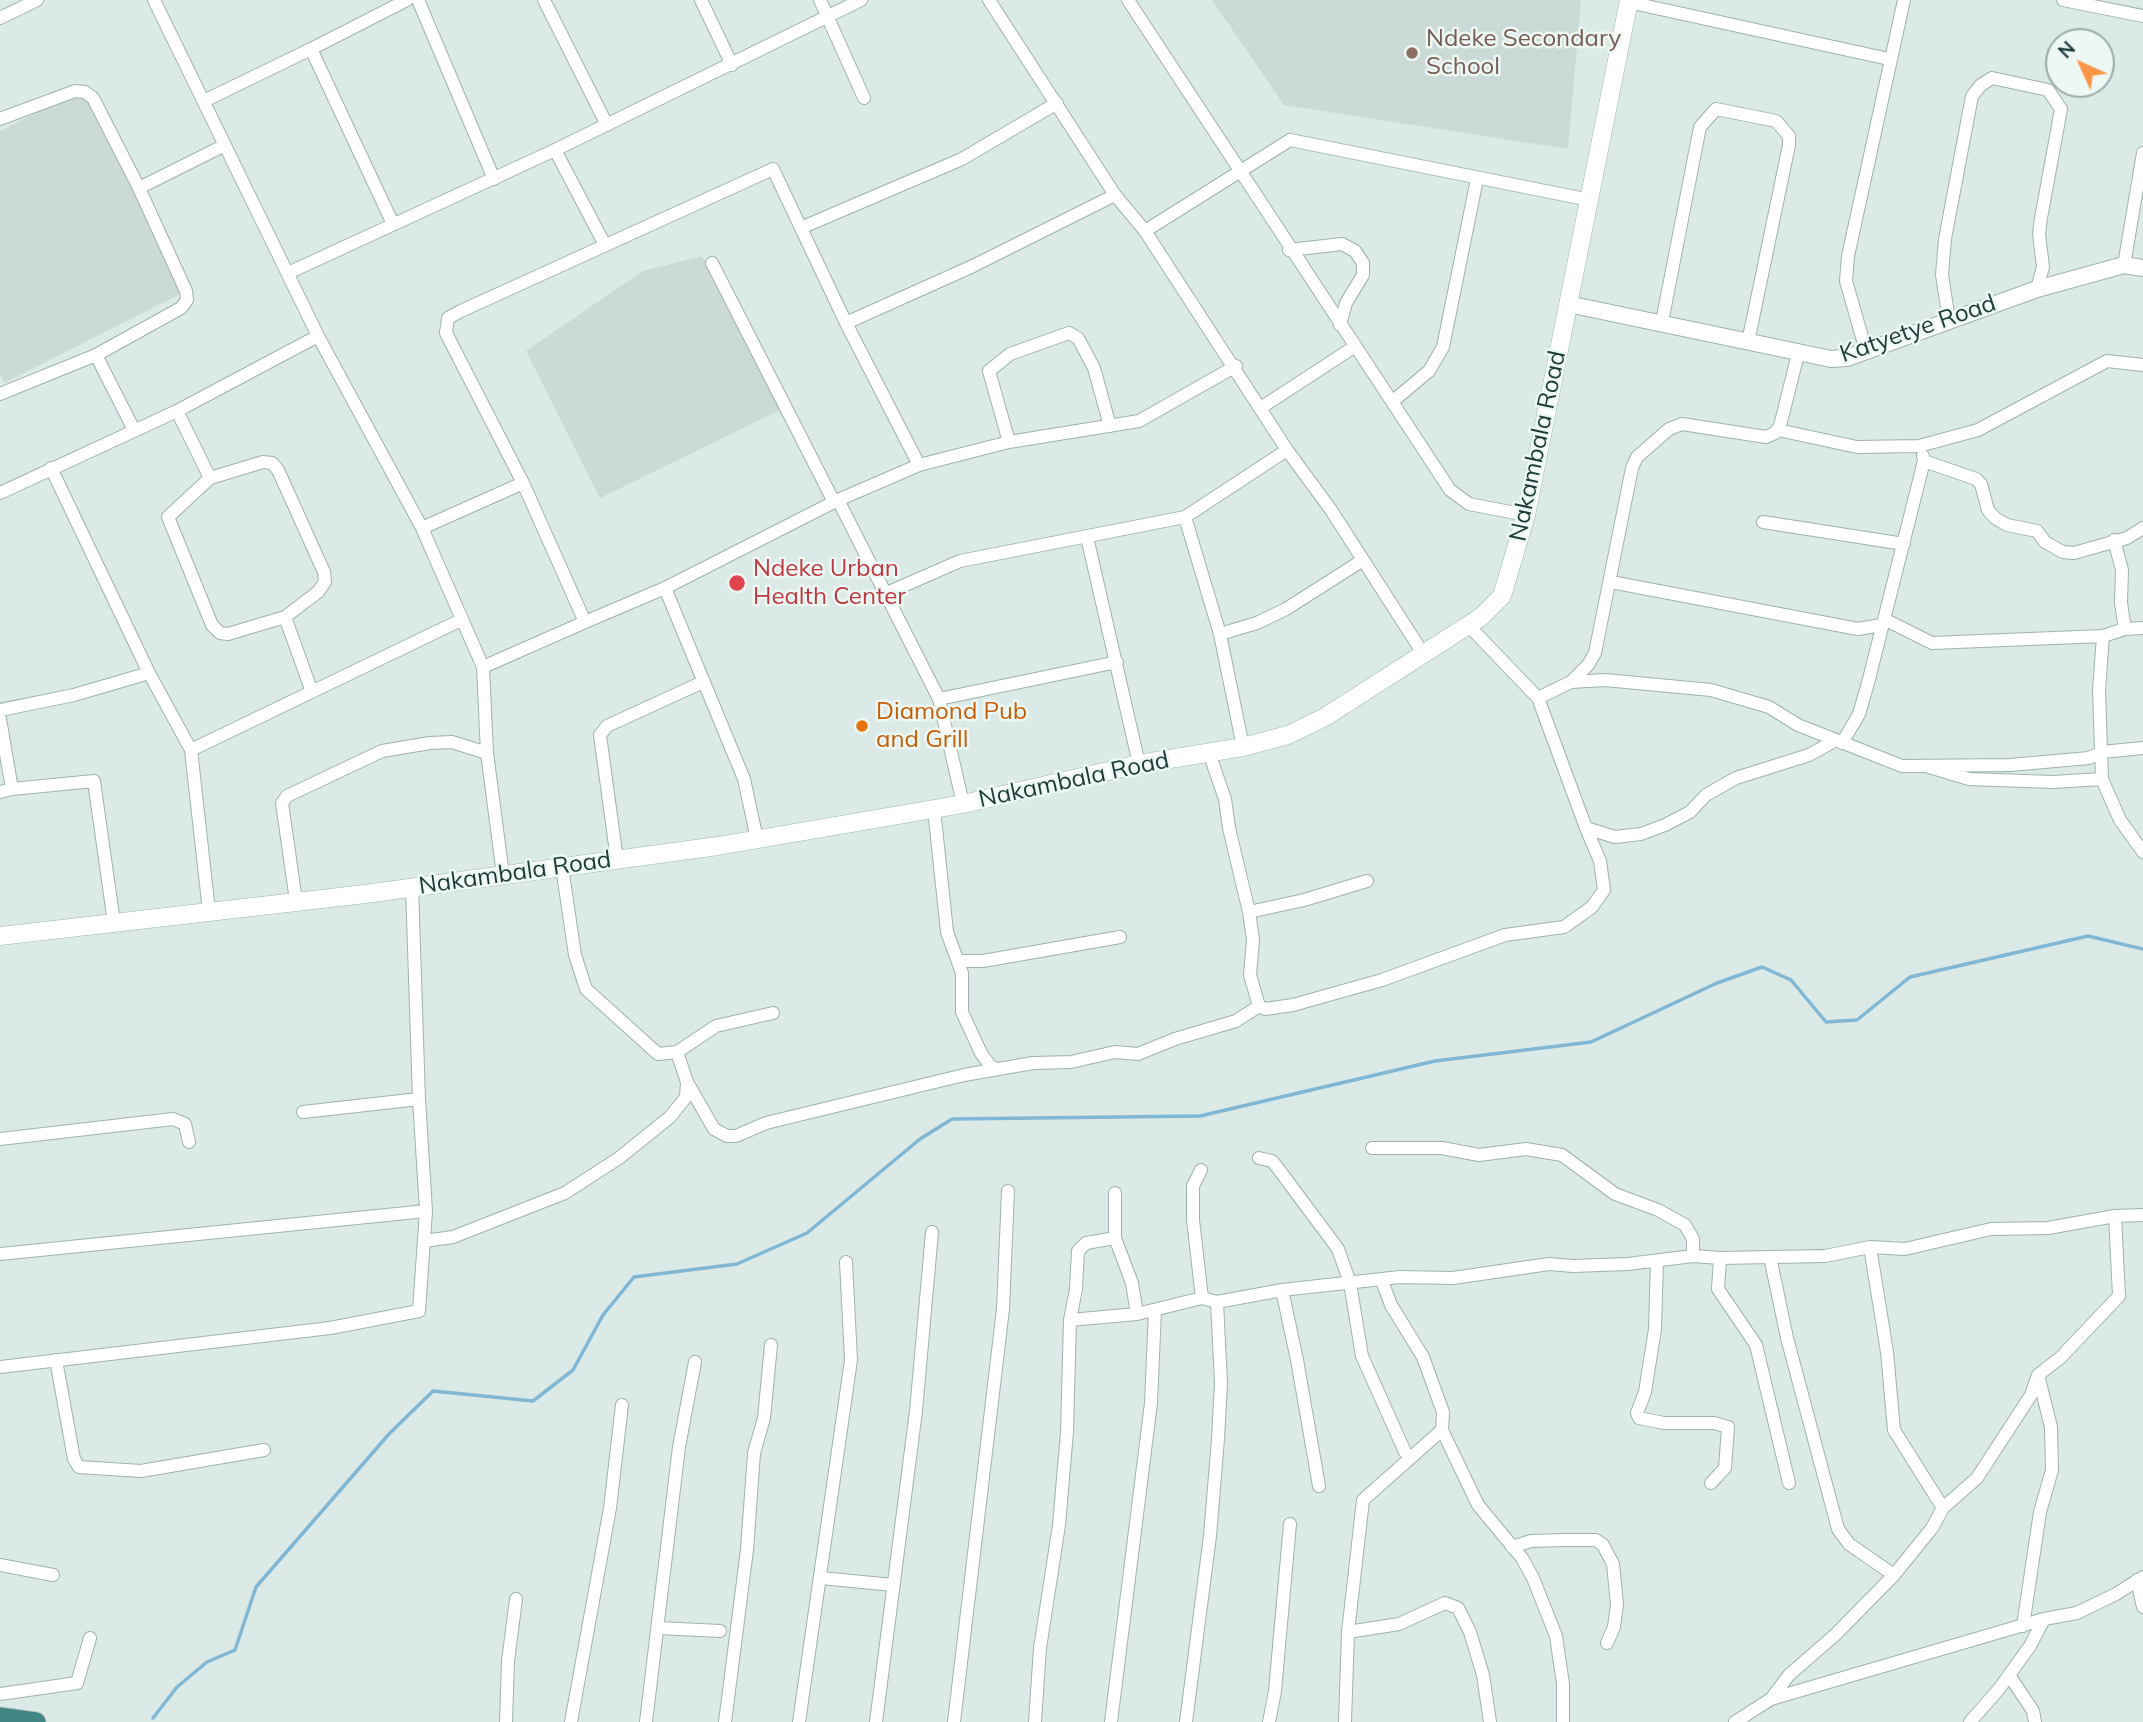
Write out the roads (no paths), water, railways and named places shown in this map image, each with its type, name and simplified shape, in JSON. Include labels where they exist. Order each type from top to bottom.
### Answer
[{"type":"highway","points":[[0,1717],[36,1722]]},
{"type":"main road","name":"Nakambala Road","points":[[0,936],[412,887],[757,839],[963,804],[1139,764],[1243,747],[1288,735],[1325,717],[1468,625],[1493,607],[1502,596],[1526,515],[1628,1]]},
{"type":"street","points":[[0,18],[37,0]]},
{"type":"street","points":[[155,0],[318,336],[422,528],[483,667],[487,753],[503,875]]},
{"type":"street","points":[[204,101],[407,0]]},
{"type":"street","points":[[418,0],[494,179]]},
{"type":"street","points":[[544,0],[607,125]]},
{"type":"street","points":[[701,0],[732,65]]},
{"type":"street","points":[[820,0],[864,98]]},
{"type":"street","points":[[288,273],[555,150],[861,0]]},
{"type":"street","points":[[989,0],[1115,195],[1145,231],[1236,366],[1287,450],[1424,655]]},
{"type":"street","points":[[1128,0],[1241,171],[1289,250],[1459,499],[1526,515]]},
{"type":"street","points":[[1866,351],[1851,307],[1847,268],[1889,59],[1904,0]]},
{"type":"street","points":[[2067,0],[2143,16]]},
{"type":"street","points":[[1628,1],[1889,59]]},
{"type":"street","points":[[311,49],[393,224]]},
{"type":"street","points":[[1949,320],[1942,275],[1945,239],[1972,96],[1981,85],[1992,78],[2048,90],[2061,109],[2040,218],[2043,267],[2038,289]]},
{"type":"street","points":[[0,119],[75,91],[85,92],[93,98],[139,188],[186,291],[187,300],[181,308],[96,355],[0,394]]},
{"type":"street","points":[[803,227],[962,159],[1056,103]]},
{"type":"street","points":[[1662,321],[1700,127],[1716,109],[1776,121],[1789,136],[1789,145],[1748,342]]},
{"type":"street","points":[[1145,231],[1290,140],[1590,200]]},
{"type":"street","points":[[139,188],[226,145]]},
{"type":"street","points":[[555,150],[605,245]]},
{"type":"street","points":[[2124,265],[2143,153]]},
{"type":"street","points":[[585,622],[523,483],[446,333],[448,318],[773,169],[803,227],[846,323],[919,465]]},
{"type":"street","points":[[1393,401],[1429,372],[1443,347],[1477,179]]},
{"type":"street","points":[[846,323],[973,266],[1115,195]]},
{"type":"street","points":[[1289,250],[1342,244],[1355,251],[1363,263],[1363,275],[1346,303],[1340,325]]},
{"type":"street","points":[[712,263],[887,593],[914,654],[939,699],[963,804]]},
{"type":"street","name":"Katyetye Road","points":[[1568,304],[1662,321],[1798,354],[1831,359],[1866,351],[2038,289],[2124,265],[2143,268]]},
{"type":"street","points":[[1009,442],[989,371],[1010,354],[1069,333],[1078,338],[1094,368],[1110,426]]},
{"type":"street","points":[[0,493],[177,411],[318,336]]},
{"type":"street","points":[[1262,407],[1354,347]]},
{"type":"street","points":[[1538,698],[1571,682],[1588,665],[1595,653],[1632,468],[1651,442],[1668,429],[1682,424],[1766,437],[1777,430],[1798,354]]},
{"type":"street","points":[[96,355],[134,430]]},
{"type":"street","points":[[1777,430],[1857,447],[1919,446],[1989,425],[2107,361],[2143,365]]},
{"type":"street","points":[[483,667],[665,588],[836,501],[919,465],[1009,442],[1139,421],[1236,366]]},
{"type":"street","points":[[177,411],[211,478]]},
{"type":"street","points":[[1586,828],[1615,837],[1641,834],[1690,811],[1706,795],[1736,778],[1809,755],[1839,741],[1859,714],[1884,622],[1924,461],[1919,446]]},
{"type":"street","points":[[887,593],[960,561],[1185,517],[1287,450]]},
{"type":"street","points":[[1924,461],[1976,479],[1981,484],[1988,510],[1994,518],[2007,525],[2037,531],[2053,548],[2074,553],[2127,538],[2143,528]]},
{"type":"street","points":[[263,462],[272,463],[278,470],[324,572],[325,582],[318,592],[285,617],[228,634],[219,633],[212,625],[168,517],[211,478],[263,462]]},
{"type":"street","points":[[51,468],[149,673],[191,750],[209,911]]},
{"type":"street","points":[[422,528],[523,483]]},
{"type":"street","points":[[1185,517],[1220,634],[1243,747]]},
{"type":"street","points":[[1763,522],[1904,544]]},
{"type":"street","points":[[1087,537],[1139,764]]},
{"type":"street","points":[[2114,540],[2122,570],[2121,603],[2125,629]]},
{"type":"street","points":[[1220,634],[1257,623],[1286,609],[1363,560]]},
{"type":"street","points":[[1611,582],[1858,629],[1884,622],[1932,643],[2103,636],[2125,629],[2143,628]]},
{"type":"street","points":[[665,588],[744,779],[757,839]]},
{"type":"street","points":[[285,617],[312,692]]},
{"type":"street","points":[[191,750],[461,620]]},
{"type":"street","points":[[1209,753],[1225,799],[1229,828],[1249,912],[1253,940],[1250,975],[1259,1006],[1265,1009],[1293,1005],[1414,970],[1505,935],[1564,927],[1592,907],[1604,890],[1600,861],[1538,698],[1468,625]]},
{"type":"street","points":[[2103,636],[2099,690],[2102,779],[2120,820],[2143,852]]},
{"type":"street","points":[[939,699],[1117,662]]},
{"type":"street","points":[[0,710],[74,695],[149,673]]},
{"type":"street","points":[[617,860],[600,736],[607,726],[703,682]]},
{"type":"street","points":[[1571,682],[1646,682],[1711,690],[1769,707],[1798,724],[1902,765],[2010,765],[2089,758],[2102,752],[2143,748]]},
{"type":"street","points":[[0,719],[6,790],[94,781],[114,923]]},
{"type":"street","points":[[296,901],[282,803],[287,796],[382,751],[430,743],[452,743],[487,753]]},
{"type":"street","points":[[1925,765],[1969,779],[2053,782],[2102,779]]},
{"type":"street","points":[[934,809],[947,932],[962,973],[962,1012],[981,1053],[990,1067],[998,1069]]},
{"type":"street","points":[[562,867],[575,955],[586,989],[658,1054],[677,1052],[716,1026],[773,1013]]},
{"type":"street","points":[[1249,912],[1304,900],[1367,881]]},
{"type":"street","points":[[0,1367],[330,1328],[414,1314],[420,1305],[426,1211],[419,1099],[412,887]]},
{"type":"street","points":[[958,961],[983,961],[1120,937]]},
{"type":"street","points":[[677,1052],[687,1082],[714,1129],[721,1134],[736,1136],[766,1122],[998,1069],[1077,1061],[1115,1052],[1138,1054],[1175,1039],[1211,1031],[1236,1021],[1259,1006]]},
{"type":"street","points":[[424,1241],[453,1237],[565,1193],[661,1125],[682,1104],[687,1082]]},
{"type":"street","points":[[303,1112],[419,1099]]},
{"type":"street","points":[[0,1139],[173,1119],[185,1124],[189,1142]]},
{"type":"street","points":[[1372,1148],[1442,1147],[1479,1155],[1526,1149],[1562,1155],[1615,1194],[1658,1210],[1685,1225],[1693,1239],[1693,1256]]},
{"type":"street","points":[[1259,1158],[1272,1161],[1278,1167],[1338,1249],[1350,1283],[1362,1356],[1405,1452]]},
{"type":"street","points":[[1201,1170],[1193,1186],[1193,1220],[1202,1298]]},
{"type":"street","points":[[954,1722],[1003,1309],[1008,1191]]},
{"type":"street","points":[[1115,1193],[1115,1238],[1132,1283],[1137,1314]]},
{"type":"street","points":[[0,1254],[426,1211]]},
{"type":"street","points":[[1070,1320],[1137,1314],[1202,1298],[1217,1302],[1282,1290],[1400,1277],[1496,1274],[1549,1264],[1573,1266],[1693,1256],[1825,1256],[1870,1247],[1905,1249],[1991,1229],[2048,1228],[2115,1216],[2143,1215]]},
{"type":"street","points":[[1771,1699],[1789,1675],[1835,1635],[1894,1575],[1932,1528],[1943,1508],[1977,1478],[2031,1395],[2038,1375],[2060,1358],[2119,1296],[2115,1216]]},
{"type":"street","points":[[876,1722],[916,1411],[932,1232]]},
{"type":"street","points":[[1035,1722],[1040,1647],[1059,1525],[1067,1432],[1070,1320],[1080,1247],[1115,1238]]},
{"type":"street","points":[[1870,1247],[1887,1352],[1894,1430],[1943,1508]]},
{"type":"street","points":[[1720,1258],[1718,1289],[1756,1345],[1789,1483]]},
{"type":"street","points":[[1770,1258],[1787,1338],[1838,1529],[1849,1544],[1894,1575]]},
{"type":"street","points":[[1657,1261],[1658,1302],[1655,1329],[1645,1392],[1637,1413],[1639,1418],[1664,1423],[1714,1423],[1728,1427],[1725,1468],[1712,1483]]},
{"type":"street","points":[[799,1722],[821,1577],[843,1396],[851,1360],[846,1262]]},
{"type":"street","points":[[1382,1281],[1391,1305],[1423,1357],[1443,1412],[1442,1430],[1478,1505],[1533,1578],[1556,1636],[1563,1684],[1563,1722]]},
{"type":"street","points":[[1282,1290],[1319,1486]]},
{"type":"street","points":[[1186,1722],[1210,1536],[1218,1439],[1221,1382],[1217,1302]]},
{"type":"street","points":[[1111,1722],[1149,1415],[1155,1310]]},
{"type":"street","points":[[725,1722],[747,1550],[754,1453],[764,1418],[771,1345]]},
{"type":"street","points":[[56,1360],[74,1459],[79,1467],[141,1471],[264,1450]]},
{"type":"street","points":[[646,1722],[679,1447],[695,1362]]},
{"type":"street","points":[[2023,1626],[2040,1511],[2052,1470],[2051,1427],[2038,1375]]},
{"type":"street","points":[[571,1722],[610,1508],[622,1405]]},
{"type":"street","points":[[1345,1722],[1348,1632],[1363,1500],[1442,1430]]},
{"type":"street","points":[[1269,1722],[1275,1691],[1290,1524]]},
{"type":"street","points":[[1512,1547],[1531,1541],[1563,1540],[1596,1540],[1603,1545],[1613,1564],[1617,1604],[1614,1627],[1607,1643]]},
{"type":"street","points":[[0,1565],[53,1575]]},
{"type":"street","points":[[821,1577],[893,1586]]},
{"type":"street","points":[[1735,1722],[1771,1699],[2044,1619],[2077,1613],[2116,1594],[2140,1578],[2143,1607]]},
{"type":"street","points":[[506,1722],[508,1661],[516,1599]]},
{"type":"street","points":[[1348,1632],[1399,1624],[1445,1603],[1458,1608],[1470,1632],[1483,1675],[1490,1722]]},
{"type":"street","points":[[1970,1722],[2009,1675],[2044,1619]]},
{"type":"street","points":[[659,1628],[720,1631]]},
{"type":"street","points":[[0,1694],[77,1683],[90,1639]]},
{"type":"street","points":[[2009,1675],[2033,1711],[2035,1722]]},
{"type":"waterway","points":[[153,1718],[177,1687],[207,1662],[235,1650],[256,1587],[389,1434],[433,1391],[533,1401],[573,1370],[603,1315],[634,1277],[737,1264],[807,1233],[920,1139],[952,1119],[1200,1116],[1435,1061],[1591,1042],[1717,983],[1762,967],[1791,980],[1826,1022],[1857,1020],[1910,977],[2088,936],[2143,949]]},
{"type":"place","name":"Ndeke Secondary School","points":[[1412,53]]},
{"type":"place","name":"Ndeke Urban Health Center","points":[[737,583]]},
{"type":"place","name":"Diamond Pub and Grill","points":[[862,726]]}]
